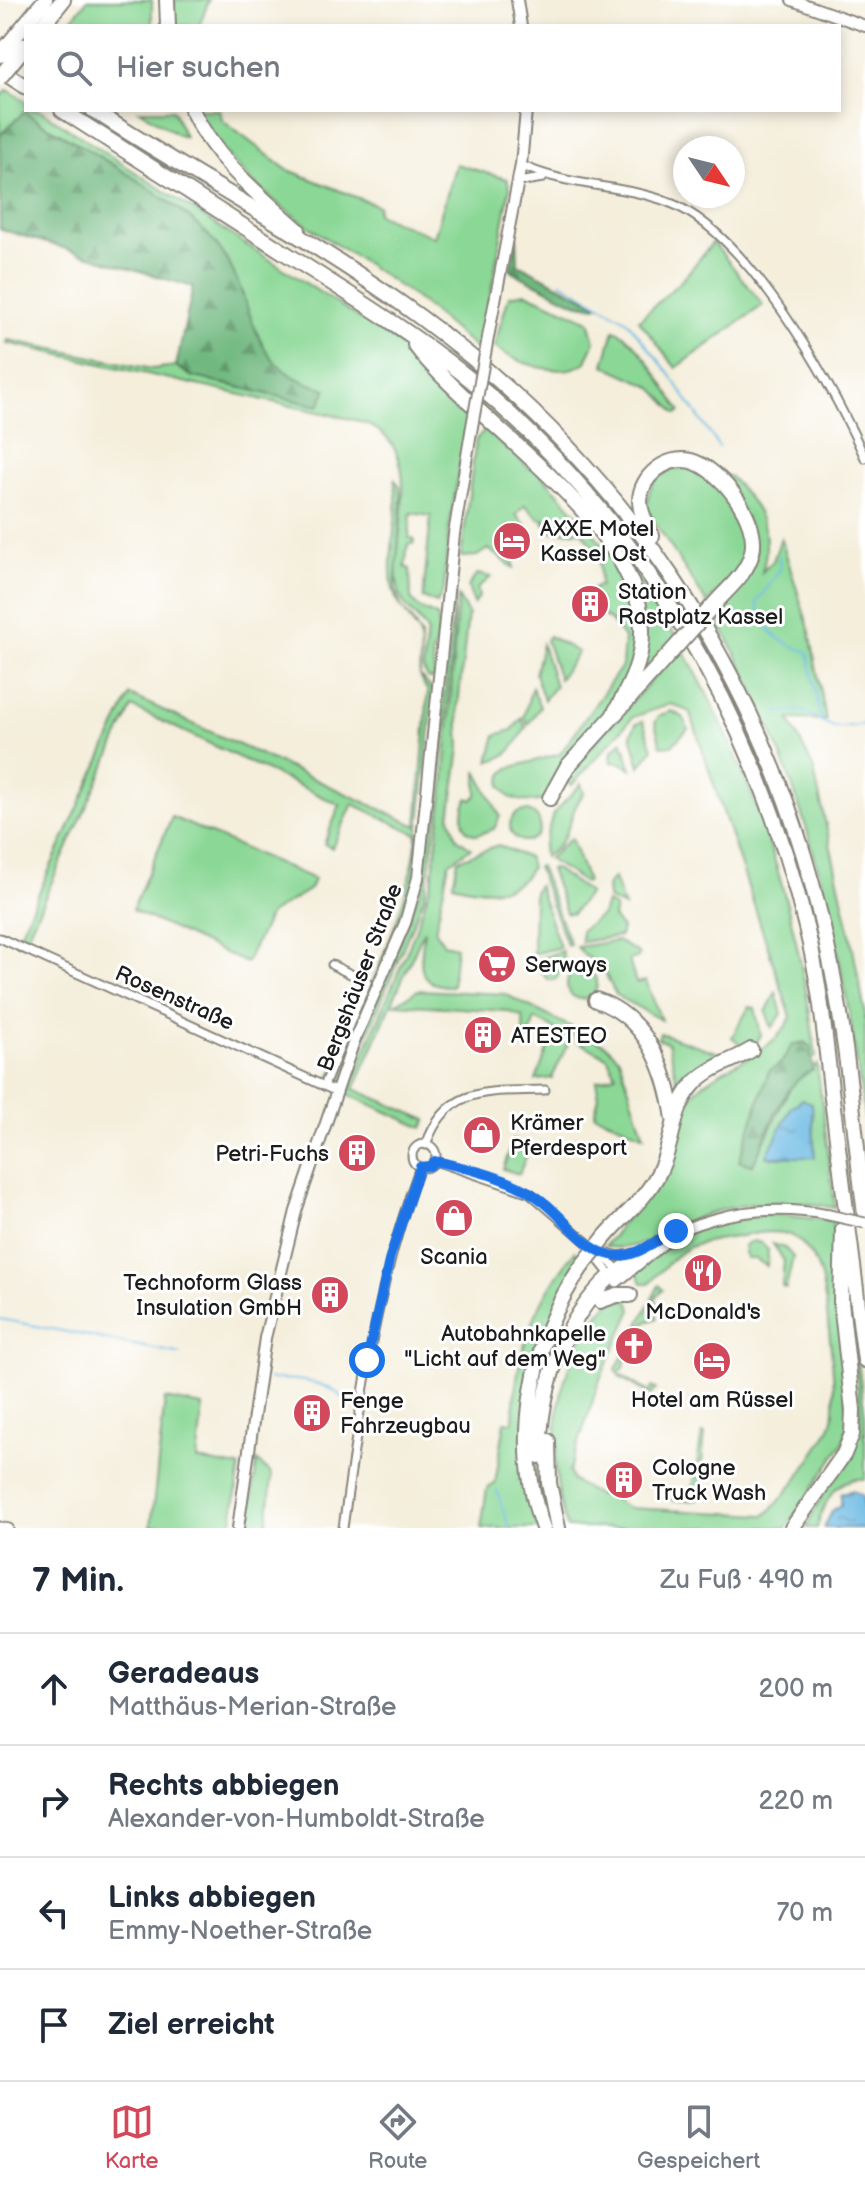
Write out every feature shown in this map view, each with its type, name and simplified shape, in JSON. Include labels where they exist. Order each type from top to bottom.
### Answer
[{"type":"highway","points":[[25,24],[45,0]]},
{"type":"highway","points":[[44,24],[63,0]]},
{"type":"highway","points":[[167,0],[168,24]]},
{"type":"highway","points":[[24,25],[0,52],[24,65]]},
{"type":"highway","points":[[0,77],[24,47]]},
{"type":"highway","points":[[0,70],[24,86]]},
{"type":"highway","points":[[65,112],[406,331],[470,380],[534,437],[580,487],[662,595],[726,704],[774,819],[807,931],[821,1010],[865,1360]]},
{"type":"highway","points":[[96,112],[325,254],[423,320],[514,394],[583,463],[632,519],[664,562],[731,673],[756,723],[790,811],[832,967],[865,1214]]},
{"type":"highway","points":[[193,112],[207,137],[237,175],[325,254]]},
{"type":"highway","points":[[406,331],[445,377],[546,472],[624,568],[640,611],[642,642],[636,671],[614,714]]},
{"type":"highway","points":[[550,798],[567,767],[745,568],[752,551],[753,534],[741,509],[717,478],[691,461],[662,465],[649,477],[641,492],[643,517],[664,562]]},
{"type":"highway","points":[[596,1000],[625,1017],[651,1045],[665,1074],[674,1119]]},
{"type":"highway","points":[[545,1528],[530,1459],[534,1384],[554,1316],[582,1266],[641,1200],[657,1177],[669,1146],[674,1119],[687,1093],[703,1075],[751,1050]]},
{"type":"highway","points":[[856,1145],[865,1183]]},
{"type":"highway","points":[[792,1528],[844,1454],[853,1426],[841,1293],[840,1254],[846,1209]]},
{"type":"highway","points":[[545,1528],[539,1467],[543,1401],[571,1328],[618,1276]]},
{"type":"highway","points":[[558,1528],[548,1473],[551,1412],[568,1355],[618,1276]]},
{"type":"highway","points":[[600,1301],[630,1295]]},
{"type":"highway","points":[[802,1528],[815,1495]]},
{"type":"main road","points":[[792,0],[865,26]]},
{"type":"main road","points":[[518,1],[521,24]]},
{"type":"main road","name":"Bergshäuser Straße","points":[[238,1528],[269,1321],[296,1211],[335,1091],[369,1001],[405,923],[421,868],[454,534],[521,165],[526,112]]},
{"type":"street","points":[[521,165],[546,177],[660,199],[683,208],[703,223],[740,260],[784,315],[830,387],[865,458]]},
{"type":"street","points":[[518,182],[546,177]]},
{"type":"street","name":"Rosenstraße","points":[[0,938],[335,1091]]},
{"type":"street","name":"Bergshäuser Straße","points":[[324,1086],[367,982],[332,965]]},
{"type":"street","points":[[420,1167],[413,1159],[413,1152],[426,1145],[437,1120],[456,1100],[488,1092],[545,1090]]},
{"type":"street","points":[[420,1167],[430,1166],[435,1161],[435,1151],[426,1145]]},
{"type":"street","points":[[435,1161],[530,1193],[602,1253],[618,1276]]},
{"type":"street","points":[[343,1528],[373,1330],[390,1257],[420,1167]]},
{"type":"street","points":[[618,1276],[638,1253],[668,1234],[751,1211],[795,1210],[865,1223]]},
{"type":"street","points":[[618,1276],[685,1229]]},
{"type":"street","points":[[578,1235],[618,1276]]},
{"type":"street","points":[[602,1253],[620,1256],[638,1253]]},
{"type":"street","points":[[0,1526],[9,1528]]},
{"type":"green space","points":[[87,0],[152,0],[152,24],[68,24]]},
{"type":"green space","points":[[173,0],[209,0],[200,24],[173,24]]},
{"type":"green space","points":[[8,90],[24,100],[24,112],[0,135],[0,97]]},
{"type":"green space","points":[[24,112],[43,112],[396,342],[426,366],[469,409],[449,529],[444,589],[437,603],[423,598],[431,516],[411,513],[409,538],[414,539],[414,544],[408,544],[405,567],[410,569],[411,599],[419,608],[438,617],[438,637],[432,654],[435,679],[428,679],[423,669],[427,631],[399,592],[397,571],[402,473],[396,451],[382,433],[359,421],[7,343],[8,340],[152,369],[176,366],[191,376],[319,406],[326,389],[303,384],[285,374],[261,343],[222,252],[185,214],[131,176]]},
{"type":"green space","points":[[24,112],[131,176],[185,214],[206,233],[234,273],[267,352],[281,368],[300,380],[327,389],[319,406],[191,376],[176,366],[193,287],[0,229],[0,135]]},
{"type":"green space","points":[[142,112],[174,112],[185,137]]},
{"type":"green space","points":[[197,112],[220,112],[223,121],[286,169],[378,206],[377,214],[434,237],[456,164],[507,179],[510,187],[480,352],[414,297],[294,216],[242,171]]},
{"type":"green space","points":[[517,237],[518,264],[598,305],[575,303],[514,273],[510,269]]},
{"type":"green space","points":[[713,242],[763,305],[676,368],[639,320],[683,279]]},
{"type":"green space","points":[[526,293],[589,321],[595,341],[586,362],[564,369],[538,367],[513,358],[494,346],[509,296]]},
{"type":"green space","points":[[614,330],[632,342],[681,411],[677,414],[652,387],[604,365]]},
{"type":"green space","points":[[486,430],[529,468],[535,468],[595,534],[620,572],[636,613],[636,652],[624,684],[581,744],[555,789],[543,799],[535,801],[508,796],[501,786],[502,775],[509,768],[560,754],[622,666],[624,638],[611,621],[595,610],[600,600],[591,595],[595,587],[600,586],[599,554],[581,531],[553,532],[543,522],[546,519],[539,519],[525,505],[516,515],[526,525],[517,535],[508,526],[499,536],[505,541],[500,546],[513,560],[514,568],[488,549],[477,556],[461,557],[476,439]]},
{"type":"green space","points":[[685,466],[710,478],[722,489],[746,531],[747,546],[741,565],[707,603],[648,512],[649,493],[655,480]]},
{"type":"green space","points":[[722,476],[729,476],[740,487],[761,520],[766,544],[762,572],[773,561],[781,538],[810,632],[826,720],[789,719],[813,767],[851,938],[865,1013],[865,1121],[844,986],[815,858],[773,735],[746,674],[713,612],[756,552]]},
{"type":"green space","points":[[394,479],[400,486],[401,498],[395,589],[401,606],[395,597],[391,576],[396,507]]},
{"type":"green space","points":[[633,571],[677,638],[641,677],[643,659]]},
{"type":"green space","points":[[477,574],[491,577],[477,589],[479,597],[474,604],[468,587]]},
{"type":"green space","points":[[454,596],[438,810],[425,894],[344,1091],[342,1082],[420,891],[431,821]]},
{"type":"green space","points":[[458,597],[468,614],[458,706],[460,749],[450,817],[457,838],[471,848],[449,863],[435,931],[444,944],[456,947],[452,986],[439,985],[424,976],[421,959],[424,930],[354,1089],[427,1120],[423,1128],[347,1094],[413,937],[432,881],[445,776]]},
{"type":"green space","points":[[549,636],[578,652],[559,679],[546,640]]},
{"type":"green space","points":[[542,644],[555,686],[544,700],[535,674]]},
{"type":"green space","points":[[682,647],[731,746],[770,845],[797,948],[816,1057],[811,1058],[810,1047],[769,1071],[739,1161],[753,1165],[791,1086],[817,1064],[835,1208],[788,1203],[738,1206],[694,1219],[643,1243],[618,1248],[605,1246],[644,1190],[692,1096],[719,1073],[772,1041],[791,1017],[690,712],[671,704],[633,717],[572,785],[566,782],[566,774]]},
{"type":"green space","points":[[420,676],[434,691],[412,894],[335,1083],[331,1084],[330,1078],[395,926],[413,864],[417,834],[353,804],[332,848],[324,844],[340,805],[132,707],[23,945],[16,942],[130,695],[417,826],[428,691]]},
{"type":"green space","points":[[532,687],[540,707],[528,725],[524,716]]},
{"type":"green space","points":[[671,711],[683,717],[688,729],[672,745],[661,746],[655,723],[659,716]]},
{"type":"green space","points":[[522,718],[526,728],[515,744],[503,756],[489,761],[496,735],[512,730]]},
{"type":"green space","points":[[643,721],[653,749],[640,766],[631,735],[636,724]]},
{"type":"green space","points":[[622,741],[632,769],[611,762],[612,751]]},
{"type":"green space","points":[[477,771],[500,816],[494,829],[476,835],[467,831],[463,814],[468,798],[472,800],[477,795]]},
{"type":"green space","points":[[581,784],[584,793],[561,843],[544,857],[543,847],[553,814]]},
{"type":"green space","points":[[525,811],[536,815],[540,826],[536,837],[525,841],[514,837],[510,826],[514,815]]},
{"type":"green space","points":[[172,817],[314,879],[310,889],[270,914],[246,963],[132,910]]},
{"type":"green space","points":[[571,838],[587,881],[585,883],[548,859]]},
{"type":"green space","points":[[498,845],[528,858],[531,867],[525,877],[517,883],[496,889],[474,889],[453,884],[458,860]]},
{"type":"green space","points":[[540,866],[570,944],[567,945],[537,867]]},
{"type":"green space","points":[[554,868],[589,893],[572,914],[566,913],[550,869]]},
{"type":"green space","points":[[614,878],[624,907],[608,899],[607,885]]},
{"type":"green space","points":[[538,885],[560,947],[533,954],[534,892]]},
{"type":"green space","points":[[606,902],[615,908],[613,917],[622,929],[620,936],[581,942],[581,930],[602,915]]},
{"type":"green space","points":[[617,941],[638,953],[639,957],[629,960],[636,983],[646,981],[661,1020],[616,995],[601,965],[577,947]]},
{"type":"green space","points":[[562,951],[564,963],[556,979],[548,980],[532,961]]},
{"type":"green space","points":[[582,969],[588,970],[596,978],[596,990],[588,998],[582,999],[576,998],[568,990],[567,984],[568,978],[576,970]]},
{"type":"green space","points":[[418,990],[505,994],[575,1029],[552,1078],[536,1080],[555,1029],[535,1019],[524,1049],[523,1017],[507,1011],[395,1004]]},
{"type":"green space","points":[[776,992],[782,1014],[772,1028],[766,1012]]},
{"type":"green space","points":[[749,1007],[755,1008],[761,1035],[757,1042],[744,1047],[732,1037]]},
{"type":"green space","points":[[580,1032],[607,1046],[619,1058],[644,1136],[594,1114],[599,1097],[596,1081],[616,1075],[607,1057],[576,1041]]},
{"type":"green space","points":[[660,1033],[725,1055],[684,1087],[678,1085],[668,1043],[658,1039]]},
{"type":"green space","points":[[804,1042],[810,1047],[813,1070],[792,1086],[784,1098],[753,1165],[739,1161],[769,1071],[781,1063],[792,1045]]},
{"type":"green space","points":[[513,1140],[530,1147],[519,1174],[503,1169]]},
{"type":"green space","points":[[773,1214],[833,1221],[848,1424],[843,1443],[786,1528],[567,1528],[556,1470],[559,1406],[577,1347],[593,1321],[613,1300],[628,1300],[632,1310],[600,1379],[569,1472],[573,1481],[599,1496],[603,1492],[628,1508],[765,1515],[812,1457],[832,1422],[834,1393],[822,1283],[815,1262],[802,1243],[787,1234],[773,1232],[718,1240],[685,1250],[649,1283],[642,1283],[637,1273],[647,1258],[678,1236],[716,1223]]},
{"type":"green space","points":[[753,1241],[762,1243],[768,1250],[767,1266],[755,1259],[746,1259],[744,1245]]},
{"type":"green space","points":[[773,1244],[785,1248],[793,1257],[786,1288],[782,1287],[784,1261]]},
{"type":"green space","points":[[575,1251],[579,1259],[531,1375],[538,1528],[481,1528],[487,1488],[495,1484],[505,1421],[513,1422],[518,1374],[529,1331],[537,1310]]},
{"type":"green space","points":[[846,1265],[865,1416],[865,1479],[855,1479],[839,1487],[827,1501],[817,1528],[807,1528],[846,1458],[858,1429],[860,1414]]},
{"type":"green space","points":[[659,1285],[663,1290],[655,1298],[660,1311],[656,1313],[657,1318],[639,1325],[637,1334],[642,1340],[633,1336]]},
{"type":"green space","points":[[627,1347],[635,1352],[626,1355],[624,1368],[618,1373],[616,1369]]},
{"type":"green space","points":[[618,1373],[649,1392],[652,1387],[656,1389],[651,1395]]},
{"type":"green space","points":[[165,1399],[203,1406],[197,1460],[240,1467],[231,1528],[151,1526]]},
{"type":"green space","points":[[702,1433],[705,1434],[698,1500],[674,1501],[668,1496],[667,1489],[676,1499],[693,1487]]},
{"type":"green space","points":[[257,1461],[272,1475],[267,1528],[248,1528]]},
{"type":"water","points":[[803,1099],[812,1104],[815,1157],[766,1157],[791,1108]]},
{"type":"water","points":[[853,1490],[863,1496],[865,1528],[824,1528],[832,1511],[841,1505],[841,1494]]},
{"type":"waterway","points":[[561,282],[626,320],[669,373],[719,447]]},
{"type":"waterway","points":[[779,557],[780,570],[757,602],[759,612],[774,634],[808,652],[821,719]]},
{"type":"waterway","points":[[778,713],[803,711],[836,727],[865,724]]},
{"type":"waterway","points":[[0,1319],[181,1354]]},
{"type":"waterway","points":[[269,1379],[300,1380],[320,1385],[347,1400]]},
{"type":"waterway","points":[[497,1491],[509,1528]]},
{"type":"place","name":"AXXE Motel Kassel Ost","points":[[512,541]]},
{"type":"place","name":"Station Rastplatz Kassel","points":[[590,604]]},
{"type":"place","name":"Serways","points":[[497,964]]},
{"type":"place","name":"ATESTEO","points":[[483,1035]]},
{"type":"place","name":"Krämer Pferdesport","points":[[482,1135]]},
{"type":"place","name":"Petri-Fuchs","points":[[357,1153]]},
{"type":"place","name":"Scania","points":[[454,1218]]},
{"type":"place","name":"McDonald's","points":[[703,1273]]},
{"type":"place","name":"Technoform Glass Insulation GmbH","points":[[330,1295]]},
{"type":"place","name":"Autobahnkapelle \"Licht auf dem Weg\"","points":[[634,1346]]},
{"type":"place","name":"Hotel am Rüssel","points":[[712,1361]]},
{"type":"place","name":"Fenge Fahrzeugbau","points":[[312,1413]]},
{"type":"place","name":"Cologne Truck Wash","points":[[624,1480]]},
{"type":"route","points":[[367,1360],[390,1257],[420,1167],[430,1166],[435,1161],[530,1193],[545,1202],[578,1235],[602,1253],[612,1256],[638,1253],[676,1231]]}]
